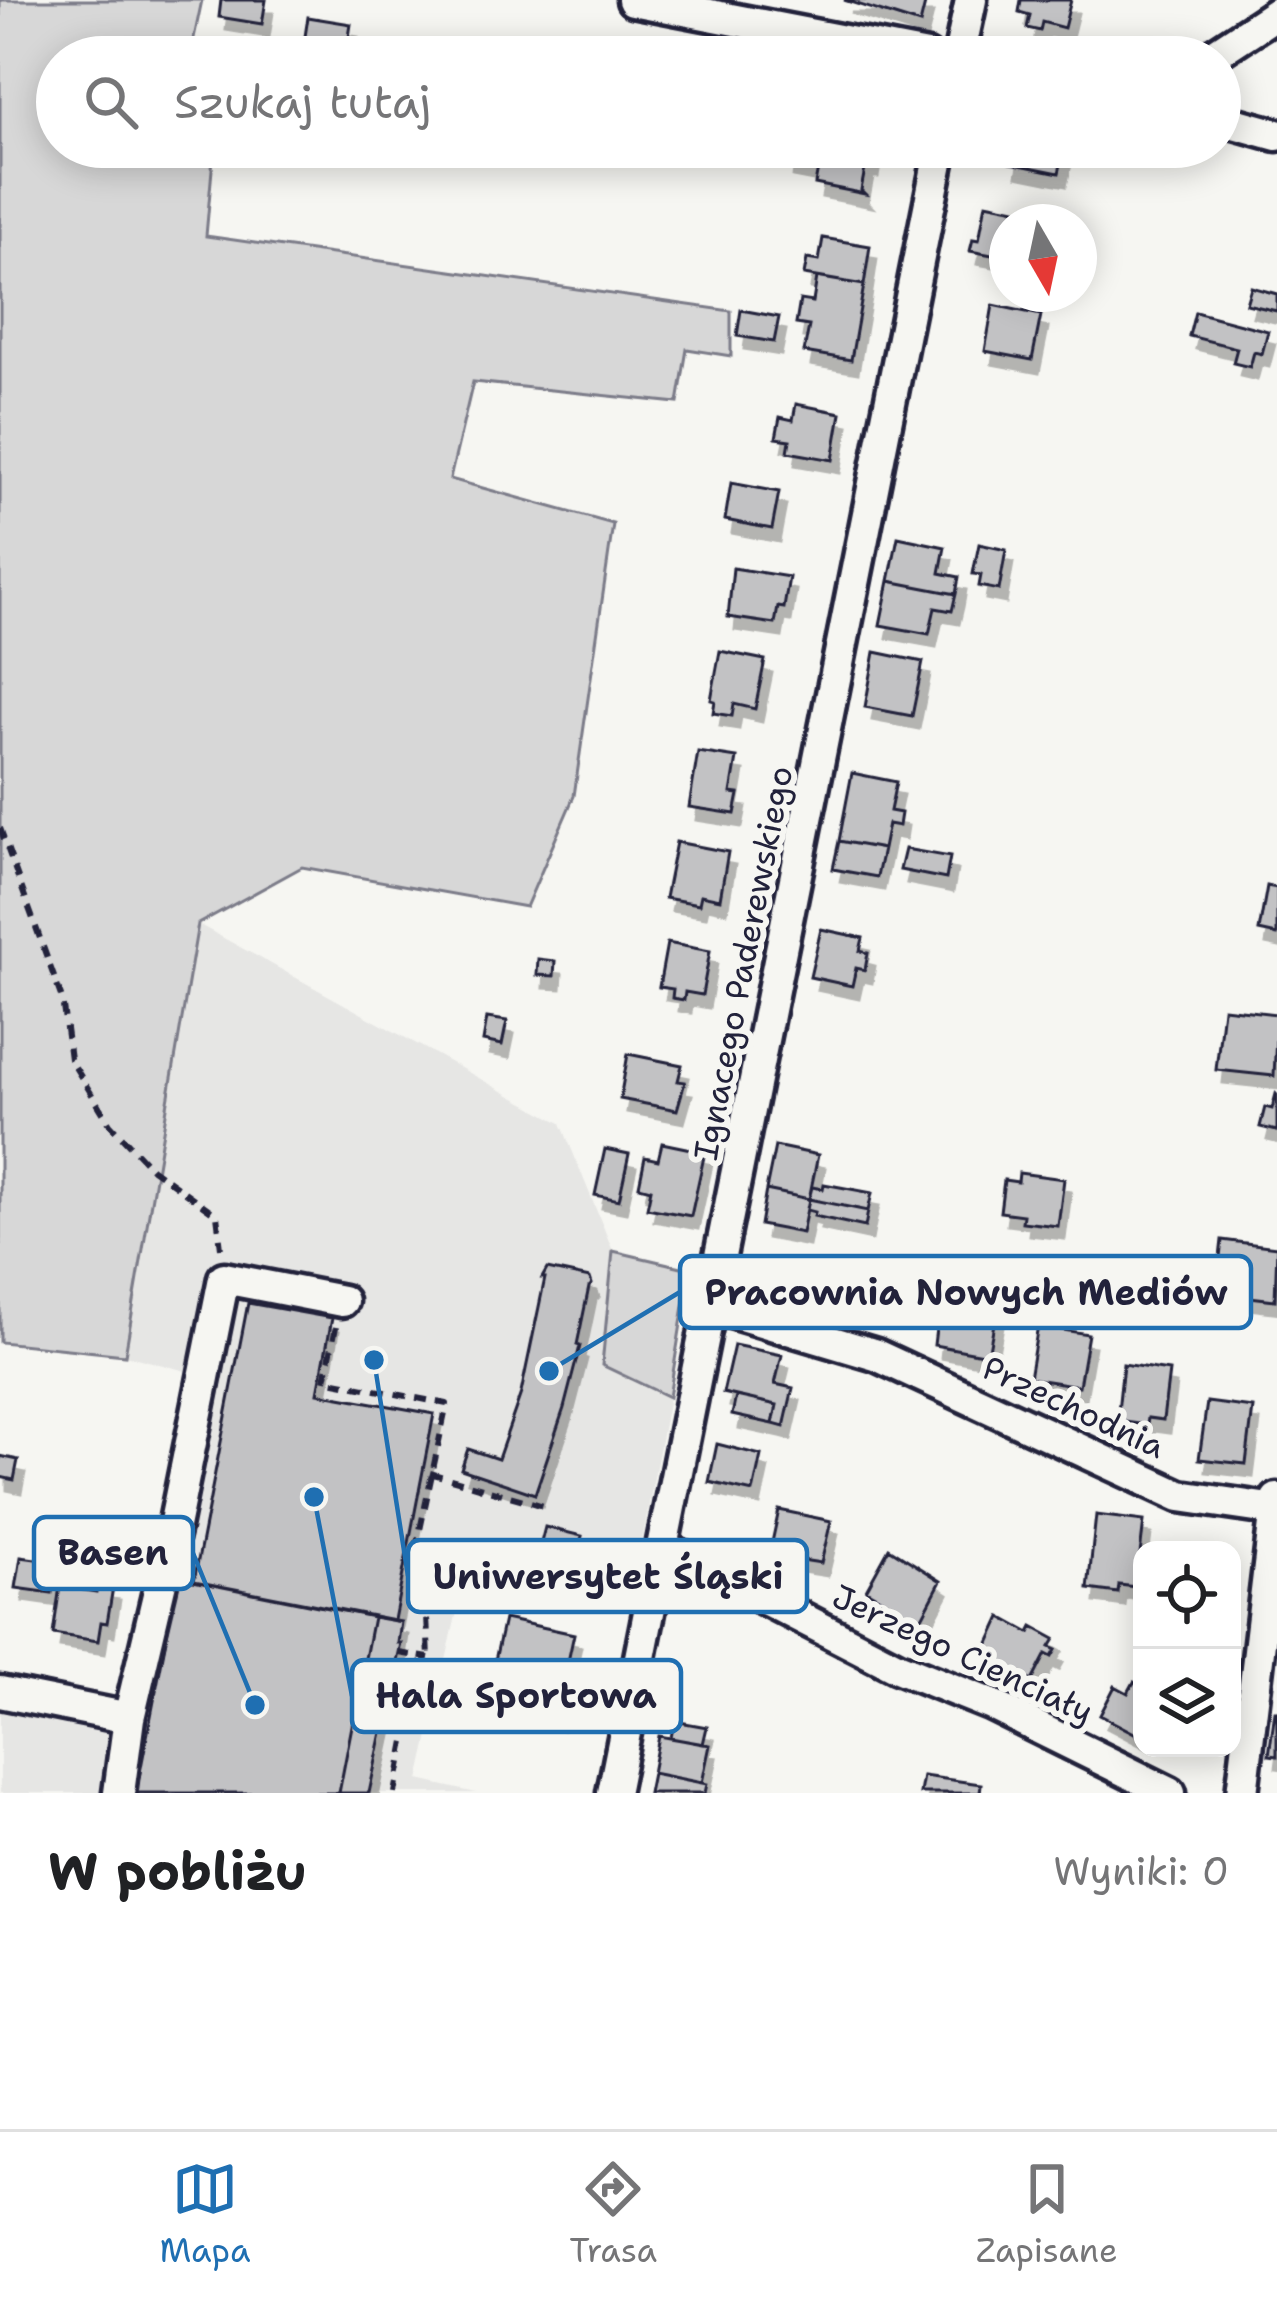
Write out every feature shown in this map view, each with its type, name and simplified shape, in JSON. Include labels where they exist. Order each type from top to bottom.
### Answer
[{"type":"street","points":[[632,0],[818,36]]},
{"type":"street","points":[[963,36],[971,0]]},
{"type":"street","points":[[1241,37],[1277,13]]},
{"type":"street","points":[[1241,125],[1277,135]]},
{"type":"street","name":"Ignacego Paderewskiego","points":[[613,1793],[936,168]]},
{"type":"street","points":[[119,1793],[129,1718],[174,1527],[224,1278],[342,1300]]},
{"type":"street","name":"Przechodnia","points":[[712,1306],[876,1355],[1180,1496],[1276,1510]]},
{"type":"street","points":[[1242,1793],[1277,1499]]},
{"type":"street","name":"Jerzego Cienciały","points":[[662,1546],[898,1667],[992,1705],[1170,1793]]},
{"type":"street","points":[[0,1692],[129,1718]]},
{"type":"path","points":[[0,828],[62,999],[70,1059],[110,1124],[152,1169],[218,1215],[224,1278]]},
{"type":"path","points":[[331,1346],[326,1380],[447,1403],[414,1558],[427,1616],[429,1658],[415,1689],[395,1793]]},
{"type":"path","points":[[430,1473],[551,1508]]},
{"type":"path","points":[[399,1653],[429,1658]]},
{"type":"shaded area","points":[[0,0],[202,0],[194,36],[36,36],[36,168],[212,168],[206,236],[731,311],[731,356],[687,349],[678,403],[473,382],[450,479],[613,524],[574,796],[526,907],[302,867],[198,924],[125,1355],[0,1342]]},
{"type":"shaded area","points":[[198,924],[561,1123],[613,1251],[602,1365],[669,1397],[632,1596],[467,1567],[419,1780],[476,1793],[0,1793],[0,1708],[117,1732],[186,1371],[125,1355]]},
{"type":"shaded area","points":[[613,1251],[690,1269],[669,1397],[602,1365]]},
{"type":"building","points":[[221,0],[266,0],[262,24],[219,17]]},
{"type":"building","points":[[844,0],[926,0],[920,24]]},
{"type":"building","points":[[1021,0],[1071,0],[1064,28],[1042,22],[1040,31],[1027,28],[1030,15],[1019,12]]},
{"type":"building","points":[[308,17],[351,24],[349,36],[305,36]]},
{"type":"building","points":[[818,168],[865,168],[861,190],[865,194],[815,184]]},
{"type":"building","points":[[986,203],[991,204],[989,254],[970,251],[973,239],[979,240]]},
{"type":"building","points":[[823,238],[870,246],[864,285],[804,275],[807,259],[819,261]]},
{"type":"building","points":[[817,277],[864,285],[851,360],[804,352],[809,326],[796,324],[800,300],[813,302]]},
{"type":"building","points":[[1251,287],[1277,294],[1277,311],[1246,304]]},
{"type":"building","points":[[741,310],[779,317],[774,342],[737,336]]},
{"type":"building","points":[[992,312],[1041,315],[1032,360],[985,351]]},
{"type":"building","points":[[1195,312],[1268,331],[1262,354],[1254,352],[1250,367],[1233,363],[1237,348],[1189,336]]},
{"type":"building","points":[[796,404],[841,413],[833,460],[788,452],[790,440],[776,438],[780,417],[793,420]]},
{"type":"building","points":[[731,483],[779,492],[772,529],[725,520]]},
{"type":"building","points":[[898,537],[945,547],[940,573],[959,577],[956,594],[889,581]]},
{"type":"building","points":[[979,544],[1006,550],[999,590],[979,586],[981,575],[973,574]]},
{"type":"building","points":[[733,568],[789,577],[784,608],[778,607],[775,624],[728,617]]},
{"type":"building","points":[[889,581],[956,594],[952,611],[935,608],[929,634],[880,625]]},
{"type":"building","points":[[720,651],[765,660],[755,709],[734,704],[732,716],[713,713]]},
{"type":"building","points":[[875,652],[923,662],[912,716],[865,707]]},
{"type":"building","points":[[698,752],[737,758],[731,793],[739,794],[735,814],[689,807]]},
{"type":"building","points":[[852,773],[896,782],[890,811],[901,813],[899,826],[888,824],[883,849],[839,841]]},
{"type":"building","points":[[839,841],[883,849],[877,877],[833,869]]},
{"type":"building","points":[[676,842],[728,852],[720,899],[701,895],[699,904],[665,898]]},
{"type":"building","points":[[905,849],[950,857],[946,879],[900,870]]},
{"type":"building","points":[[1267,886],[1277,888],[1277,935],[1259,931]]},
{"type":"building","points":[[821,929],[863,938],[860,951],[868,953],[865,970],[856,968],[852,986],[810,977]]},
{"type":"building","points":[[667,943],[710,951],[702,995],[685,992],[684,1000],[672,998],[673,989],[659,987]]},
{"type":"building","points":[[538,959],[555,961],[554,976],[537,975]]},
{"type":"building","points":[[1223,1008],[1277,1014],[1274,1076],[1216,1070]]},
{"type":"building","points":[[487,1018],[507,1021],[502,1045],[483,1041]]},
{"type":"building","points":[[628,1054],[682,1065],[678,1081],[685,1082],[677,1110],[620,1099]]},
{"type":"building","points":[[1276,1094],[1277,1131],[1260,1127],[1265,1107],[1272,1109]]},
{"type":"building","points":[[662,1143],[705,1152],[691,1216],[647,1208],[651,1189],[639,1186],[645,1157],[658,1160]]},
{"type":"building","points":[[775,1146],[818,1155],[809,1199],[766,1190]]},
{"type":"building","points":[[605,1149],[629,1154],[619,1200],[595,1195]]},
{"type":"building","points":[[1019,1173],[1064,1179],[1058,1226],[1022,1222],[1023,1215],[1000,1212],[1004,1180],[1018,1182]]},
{"type":"building","points":[[824,1184],[872,1193],[868,1211],[809,1199],[812,1187],[823,1189]]},
{"type":"building","points":[[766,1190],[809,1199],[802,1233],[760,1225]]},
{"type":"building","points":[[809,1199],[868,1211],[865,1227],[814,1216],[815,1212],[807,1210]]},
{"type":"building","points":[[1222,1240],[1277,1247],[1275,1300],[1216,1293]]},
{"type":"building","points":[[547,1269],[590,1278],[592,1284],[564,1408],[535,1494],[461,1469],[468,1449],[498,1459],[521,1393]]},
{"type":"building","points":[[248,1303],[332,1318],[318,1393],[434,1414],[394,1620],[194,1581]]},
{"type":"building","points":[[939,1303],[972,1310],[973,1304],[997,1308],[988,1355],[934,1345]]},
{"type":"building","points":[[1038,1326],[1088,1334],[1079,1386],[1029,1378]]},
{"type":"building","points":[[734,1345],[782,1355],[775,1384],[793,1388],[784,1427],[773,1424],[777,1405],[723,1393]]},
{"type":"building","points":[[1123,1364],[1169,1371],[1163,1420],[1148,1418],[1147,1425],[1117,1421]]},
{"type":"building","points":[[736,1396],[777,1405],[773,1424],[732,1415]]},
{"type":"building","points":[[1207,1402],[1253,1408],[1246,1464],[1199,1459]]},
{"type":"building","points":[[717,1444],[761,1455],[753,1492],[709,1482]]},
{"type":"building","points":[[0,1456],[18,1460],[14,1480],[0,1477]]},
{"type":"building","points":[[779,1510],[831,1521],[821,1563],[783,1557],[785,1550],[771,1547]]},
{"type":"building","points":[[1096,1515],[1144,1521],[1142,1541],[1133,1541],[1133,1587],[1119,1585],[1118,1593],[1088,1589]]},
{"type":"building","points":[[545,1527],[582,1536],[574,1571],[536,1562]]},
{"type":"building","points":[[889,1548],[941,1581],[920,1621],[866,1590]]},
{"type":"building","points":[[21,1557],[50,1561],[48,1572],[55,1572],[52,1593],[16,1588]]},
{"type":"building","points":[[178,1578],[373,1617],[339,1793],[136,1793]]},
{"type":"building","points":[[97,1585],[113,1587],[107,1623],[101,1622],[98,1641],[53,1634],[60,1586],[96,1592]]},
{"type":"building","points":[[373,1617],[401,1622],[401,1643],[369,1793],[339,1793]]},
{"type":"building","points":[[1001,1617],[1030,1633],[1033,1627],[1055,1639],[1050,1647],[1056,1650],[1052,1657],[1046,1654],[1032,1681],[983,1656]]},
{"type":"building","points":[[504,1619],[574,1634],[556,1717],[486,1702]]},
{"type":"building","points":[[1133,1684],[1133,1732],[1100,1715],[1115,1686],[1128,1693]]},
{"type":"building","points":[[1277,1711],[1277,1756],[1269,1755]]},
{"type":"building","points":[[674,1721],[707,1727],[703,1744],[671,1738]]},
{"type":"building","points":[[659,1736],[710,1745],[702,1783],[652,1773]]},
{"type":"building","points":[[652,1773],[707,1784],[705,1793],[648,1793]]},
{"type":"building","points":[[923,1776],[981,1784],[980,1793],[920,1793]]},
{"type":"place","name":"Uniwersytet Śląski","points":[[374,1360]]},
{"type":"place","name":"Pracownia Nowych Mediów","points":[[549,1371]]},
{"type":"place","name":"Hala Sportowa","points":[[314,1497]]},
{"type":"place","name":"Basen","points":[[255,1705]]}]
